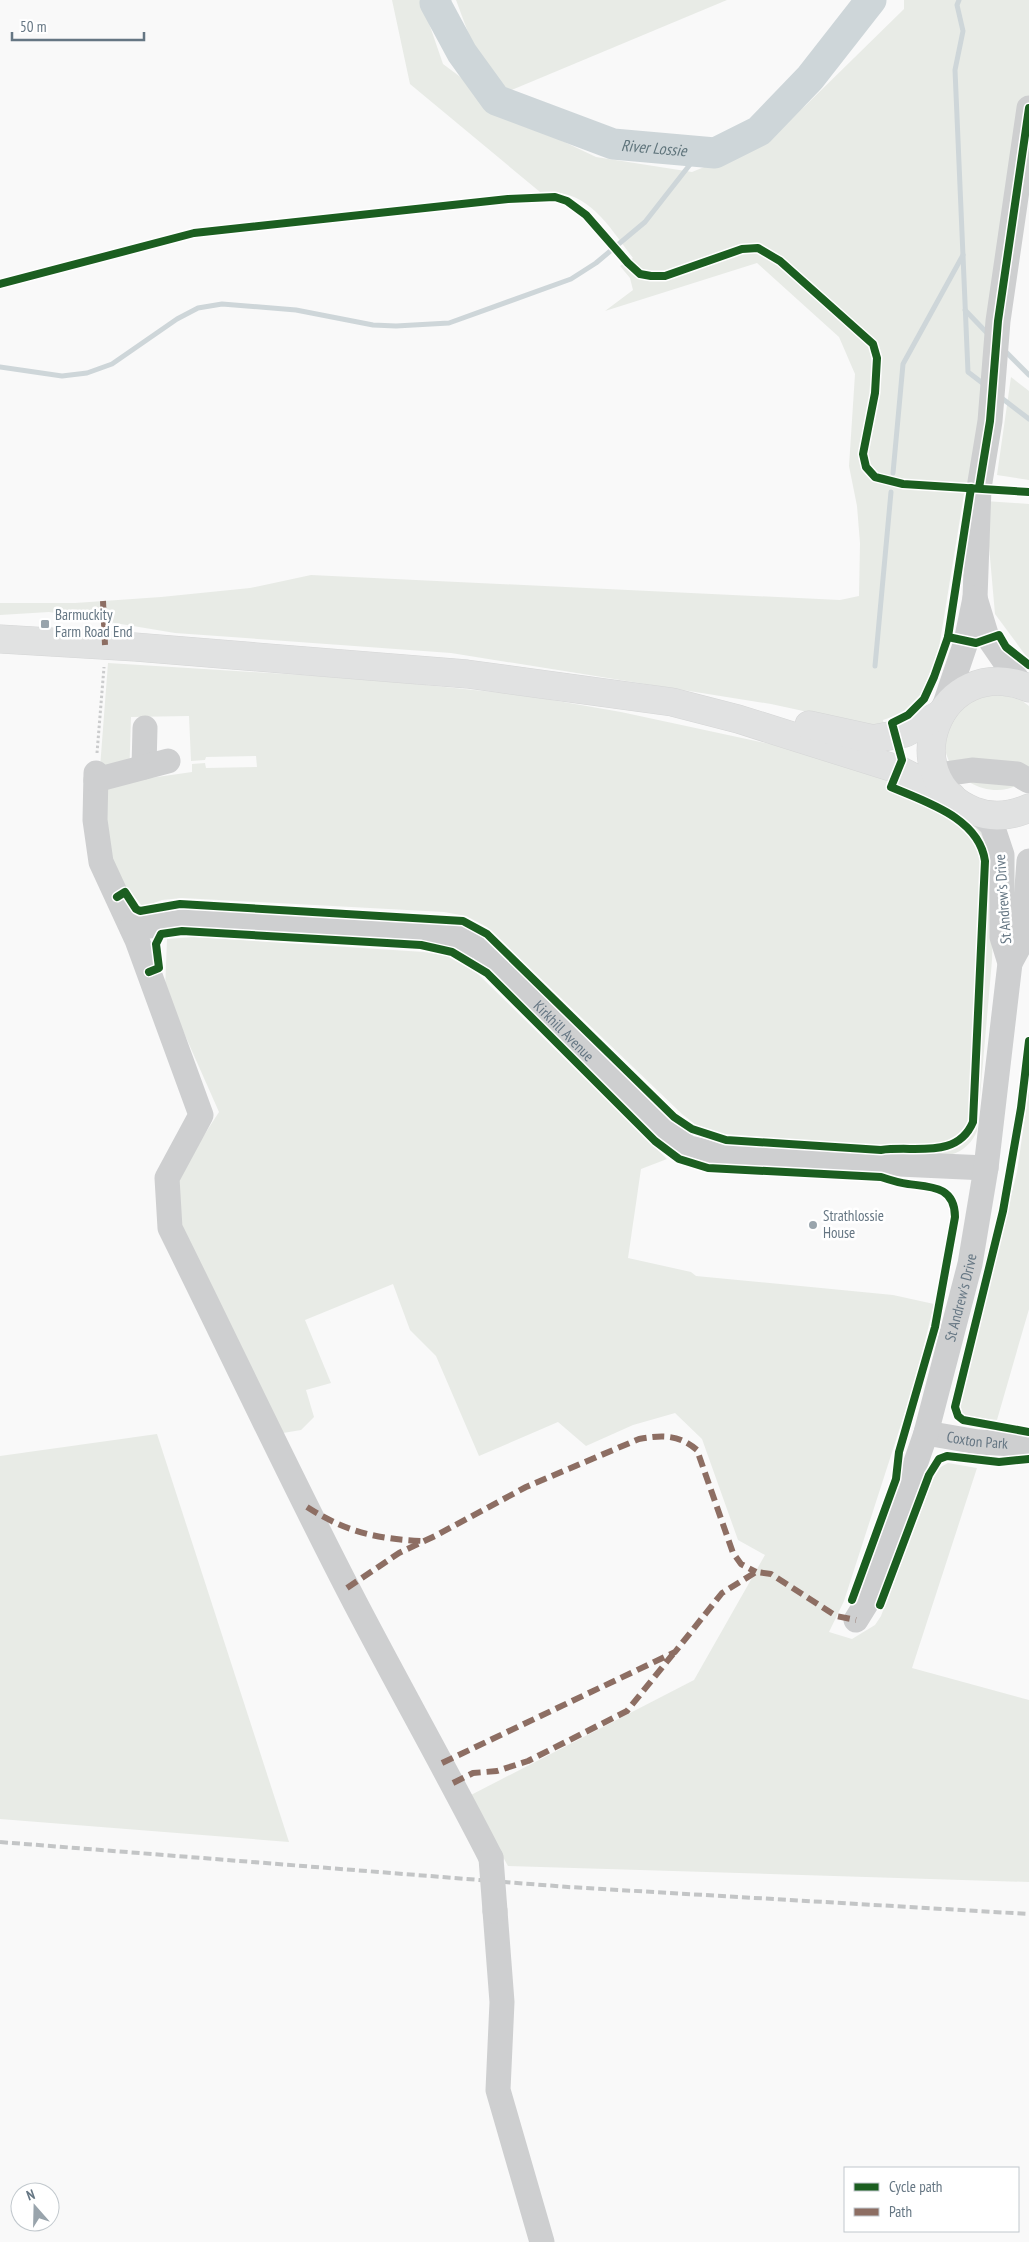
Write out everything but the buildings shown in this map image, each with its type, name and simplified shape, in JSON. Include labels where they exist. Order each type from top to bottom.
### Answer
[{"type":"highway","points":[[0,639],[467,674],[672,702],[738,719],[897,769],[935,784],[960,804],[979,813],[1000,816],[1010,815],[1029,808]]},
{"type":"highway","points":[[738,719],[802,723],[873,739],[905,733],[942,712],[962,692],[978,684],[1004,681],[1027,687]]},
{"type":"highway","points":[[935,784],[931,745],[936,724],[942,712]]},
{"type":"street","points":[[942,712],[966,642],[975,598],[979,488],[990,421],[998,321],[1029,108]]},
{"type":"street","points":[[975,598],[986,634],[1027,687]]},
{"type":"street","points":[[0,648],[63,643]]},
{"type":"street","points":[[144,767],[145,728]]},
{"type":"street","points":[[168,761],[96,776],[95,820],[101,862],[132,928],[202,1115],[166,1178],[170,1228],[348,1588],[398,1686],[446,1768],[491,1858],[502,2002],[498,2090],[542,2242]]},
{"type":"street","points":[[935,784],[972,770],[1017,774],[1029,781]]},
{"type":"street","name":"St Andrew's Drive","points":[[979,813],[992,826],[1002,855],[1002,937],[1019,963]]},
{"type":"street","name":"St Andrew's Drive","points":[[856,1620],[869,1599],[926,1433],[970,1264],[1023,939],[1029,861]]},
{"type":"street","name":"Kirkhill Avenue","points":[[132,928],[208,919],[452,935],[481,948],[661,1129],[689,1148],[725,1156],[986,1168]]},
{"type":"street","name":"Coxton Park","points":[[926,1433],[978,1442],[1029,1445]]},
{"type":"path","points":[[96,776],[105,646]]},
{"type":"shaded area","points":[[392,0],[421,0],[443,64],[518,120],[596,157],[692,172],[758,145],[805,106],[904,9],[904,0],[1029,0],[1029,108],[979,488],[964,494],[938,654],[919,698],[906,712],[883,720],[884,726],[877,727],[771,704],[451,653],[175,633],[49,612],[0,615],[0,603],[75,603],[161,597],[250,588],[311,575],[840,600],[859,596],[860,543],[857,506],[849,466],[855,374],[839,337],[757,263],[605,311],[633,290],[630,278],[620,266],[633,258],[605,221],[584,202],[557,192],[540,192],[410,84]]},
{"type":"shaded area","points":[[456,0],[727,0],[507,92],[472,43]]},
{"type":"shaded area","points":[[1011,377],[1029,391],[1029,480],[997,475]]},
{"type":"shaded area","points":[[985,501],[1029,504],[1029,660],[995,614]]},
{"type":"shaded area","points":[[108,663],[367,679],[523,695],[621,712],[775,745],[885,778],[979,825],[986,835],[995,871],[992,960],[977,1131],[970,1143],[960,1151],[948,1156],[922,1158],[881,1155],[881,1146],[724,1134],[696,1125],[682,1114],[487,927],[466,916],[444,912],[182,898],[162,900],[143,907],[129,890],[123,893],[107,847],[100,768]],"holes":[[[189,716],[191,761],[205,760],[206,757],[256,756],[257,767],[206,768],[205,763],[192,764],[192,772],[129,781],[131,717]]]},
{"type":"shaded area","points":[[992,692],[1021,700],[1029,706],[1029,776],[1016,786],[1001,790],[985,789],[971,783],[958,774],[949,761],[945,746],[948,726],[963,703]]},
{"type":"shaded area","points":[[194,937],[424,952],[447,956],[477,973],[667,1159],[641,1169],[628,1258],[691,1272],[696,1276],[893,1295],[934,1304],[916,1378],[844,1601],[829,1632],[852,1639],[875,1625],[881,1616],[937,1469],[948,1463],[977,1468],[912,1668],[1029,1700],[1029,1882],[508,1866],[469,1796],[694,1680],[765,1555],[738,1540],[702,1439],[675,1413],[633,1425],[586,1446],[558,1422],[479,1456],[436,1356],[410,1330],[393,1284],[305,1320],[331,1383],[306,1390],[314,1417],[301,1430],[283,1433],[178,1219],[175,1180],[219,1112],[165,990],[167,939]]},
{"type":"shaded area","points":[[1029,1089],[1029,1309],[997,1420],[963,1416],[959,1400],[1017,1172]]},
{"type":"shaded area","points":[[157,1434],[289,1842],[0,1819],[0,1456]]},
{"type":"waterway","name":"River Lossie","points":[[436,0],[435,3],[462,53],[496,100],[613,144],[715,153],[759,131],[810,78],[871,0]]},
{"type":"waterway","points":[[959,0],[957,5],[963,31],[955,70],[968,372],[985,385]]},
{"type":"waterway","points":[[0,367],[62,376],[87,373],[112,364],[177,319],[198,308],[222,304],[296,310],[373,325],[396,326],[449,323],[571,279],[596,263],[645,222],[699,153]]},
{"type":"waterway","points":[[893,473],[903,364],[963,255]]},
{"type":"waterway","points":[[965,310],[988,334]]},
{"type":"waterway","points":[[1005,351],[1029,375]]},
{"type":"waterway","points":[[999,396],[1029,419]]},
{"type":"waterway","points":[[875,666],[891,492]]},
{"type":"railway","points":[[0,1842],[568,1887],[1029,1914]]},
{"type":"marked path","points":[[103,601],[105,645]]},
{"type":"marked path","points":[[347,1588],[399,1553],[435,1536],[526,1487],[639,1439],[655,1437],[676,1438],[697,1450],[733,1553],[741,1564],[756,1572]]},
{"type":"marked path","points":[[307,1507],[335,1523],[362,1533],[423,1541]]},
{"type":"marked path","points":[[442,1763],[675,1652],[722,1593],[756,1572],[771,1574],[836,1616],[856,1620]]},
{"type":"marked path","points":[[453,1783],[473,1773],[497,1771],[528,1761],[627,1711],[673,1654]]},
{"type":"cycle path","points":[[979,488],[990,421],[998,321],[1029,108]]},
{"type":"cycle path","points":[[0,284],[194,233],[508,199],[555,197],[567,201],[586,215],[640,274],[665,276],[742,249],[758,248],[780,261],[873,344],[877,358],[875,393],[863,454],[866,467],[875,477],[903,484],[1029,492]]},
{"type":"cycle path","points":[[117,897],[125,892],[136,909],[140,911],[180,904],[463,921],[487,934],[674,1117],[692,1129],[726,1140],[881,1150],[933,1148],[957,1142],[966,1134],[973,1122],[985,861],[981,846],[973,833],[962,823],[935,806],[891,787],[902,760],[892,723],[908,715],[924,699],[948,637],[971,488]]},
{"type":"cycle path","points":[[948,637],[976,643],[999,635],[1006,647],[1029,665]]},
{"type":"cycle path","points":[[149,972],[159,968],[156,944],[161,934],[182,931],[421,945],[452,952],[487,973],[655,1141],[679,1159],[708,1168],[881,1177],[901,1183],[933,1188],[946,1194],[951,1199],[955,1217],[935,1327],[899,1452],[896,1479],[852,1600]]},
{"type":"cycle path","points":[[1029,1041],[1021,1108],[1003,1211],[955,1407],[958,1416],[963,1420],[1029,1432]]},
{"type":"cycle path","points":[[880,1605],[929,1475],[939,1459],[947,1456],[999,1462],[1029,1459]]},
{"type":"place","name":"Barmuckity Farm Road End","points":[[45,624]]},
{"type":"place","name":"Strathlossie House","points":[[813,1225]]}]
